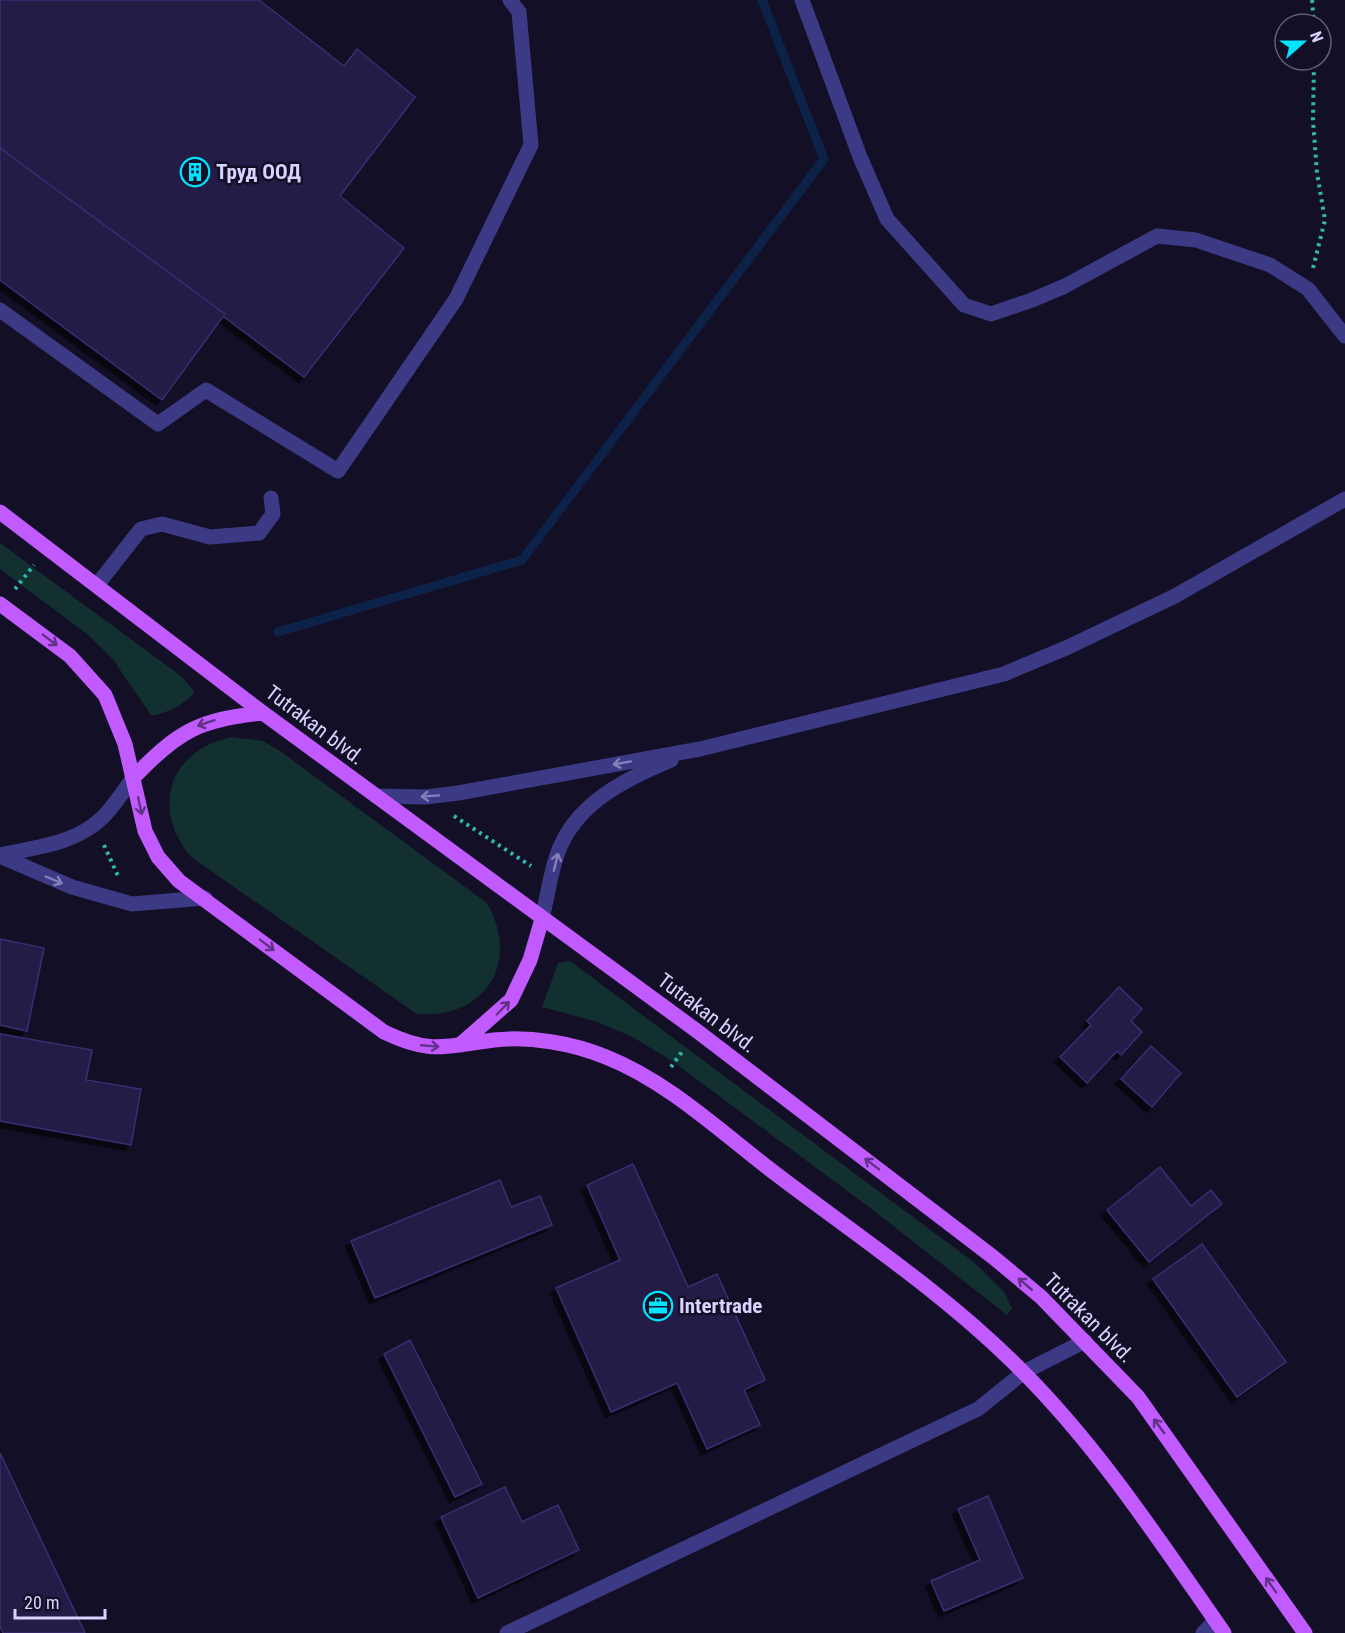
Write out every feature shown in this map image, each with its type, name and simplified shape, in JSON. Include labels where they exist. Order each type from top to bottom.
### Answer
[{"type":"main road","name":"Tutrakan blvd.","points":[[0,512],[263,713],[697,1031],[993,1257],[1041,1297],[1138,1397],[1305,1633]]},
{"type":"main road","points":[[1,605],[70,656],[105,695],[125,744],[146,831],[158,857],[179,881],[384,1032],[405,1042],[430,1048],[495,1040],[527,1039],[556,1043],[604,1056],[658,1085],[949,1304],[1024,1372],[1106,1467],[1220,1627]]},
{"type":"main road","points":[[134,777],[184,732],[226,717],[263,713]]},
{"type":"main road","points":[[459,1046],[511,1000],[530,960],[542,919]]},
{"type":"street","points":[[0,310],[158,424],[206,390],[338,471],[456,299],[531,145],[519,12],[510,0]]},
{"type":"street","points":[[802,0],[860,157],[887,219],[964,305],[991,314],[1022,303],[1065,286],[1157,236],[1196,240],[1270,265],[1308,289],[1345,336]]},
{"type":"street","points":[[97,585],[141,529],[162,524],[210,537],[259,533],[273,514],[271,498]]},
{"type":"street","points":[[376,796],[426,797],[700,748],[1004,674],[1066,648],[1175,596],[1345,499]]},
{"type":"street","points":[[542,919],[557,854],[566,838],[596,799],[640,773],[700,748]]},
{"type":"street","points":[[0,856],[53,844],[80,835],[94,825],[134,777]]},
{"type":"street","points":[[0,856],[72,888],[132,904],[205,898]]},
{"type":"street","points":[[507,1633],[978,1409],[1024,1372],[1085,1341]]},
{"type":"street","points":[[1203,1633],[1220,1627]]},
{"type":"path","points":[[1308,289],[1325,220],[1317,172],[1313,121],[1314,72]]},
{"type":"path","points":[[1,605],[48,548]]},
{"type":"path","points":[[426,797],[551,880]]},
{"type":"path","points":[[94,825],[132,904]]},
{"type":"path","points":[[658,1085],[697,1031]]},
{"type":"green space","points":[[0,543],[181,676],[194,691],[187,700],[176,708],[151,715],[112,658],[87,634],[0,569]]},
{"type":"green space","points":[[232,737],[263,741],[280,751],[487,903],[497,925],[500,946],[498,966],[490,983],[478,997],[461,1007],[441,1013],[417,1014],[191,857],[178,838],[171,819],[169,801],[172,784],[181,768],[193,754],[210,744]]},
{"type":"green space","points":[[570,961],[975,1263],[1004,1292],[1012,1309],[1007,1315],[869,1207],[672,1061],[631,1036],[594,1021],[542,1007],[558,963]]},
{"type":"building","name":"Труд ООД","points":[[0,0],[259,0],[344,66],[357,49],[415,97],[340,196],[404,248],[304,377],[0,148]]},
{"type":"building","points":[[0,148],[225,314],[162,400],[0,280]]},
{"type":"building","points":[[0,939],[44,948],[27,1031],[0,1025]]},
{"type":"building","points":[[1119,987],[1142,1009],[1131,1021],[1142,1032],[1121,1055],[1117,1051],[1087,1083],[1060,1057],[1091,1025],[1087,1021]]},
{"type":"building","points":[[0,1034],[92,1050],[86,1080],[141,1089],[131,1145],[0,1121]]},
{"type":"building","points":[[1151,1046],[1181,1073],[1152,1107],[1121,1079]]},
{"type":"building","points":[[633,1164],[688,1287],[717,1274],[765,1380],[744,1390],[760,1425],[707,1449],[677,1383],[611,1412],[556,1288],[620,1260],[587,1185]]},
{"type":"building","points":[[1160,1167],[1191,1206],[1211,1190],[1222,1204],[1149,1262],[1107,1210]]},
{"type":"building","points":[[500,1180],[511,1207],[540,1196],[552,1225],[375,1298],[351,1241]]},
{"type":"building","points":[[1202,1244],[1286,1362],[1237,1397],[1153,1279]]},
{"type":"building","points":[[410,1340],[482,1484],[455,1497],[384,1354]]},
{"type":"building","points":[[0,1453],[85,1633],[3,1633],[0,1626]]},
{"type":"building","points":[[505,1487],[522,1522],[558,1505],[579,1550],[478,1598],[441,1517]]},
{"type":"building","points":[[988,1496],[1023,1578],[944,1611],[931,1581],[980,1560],[958,1509]]},
{"type":"waterway","points":[[278,632],[522,560],[824,159],[762,0]]},
{"type":"place","name":"Труд ООД","points":[[195,172]]},
{"type":"place","name":"Intertrade","points":[[658,1306]]}]
